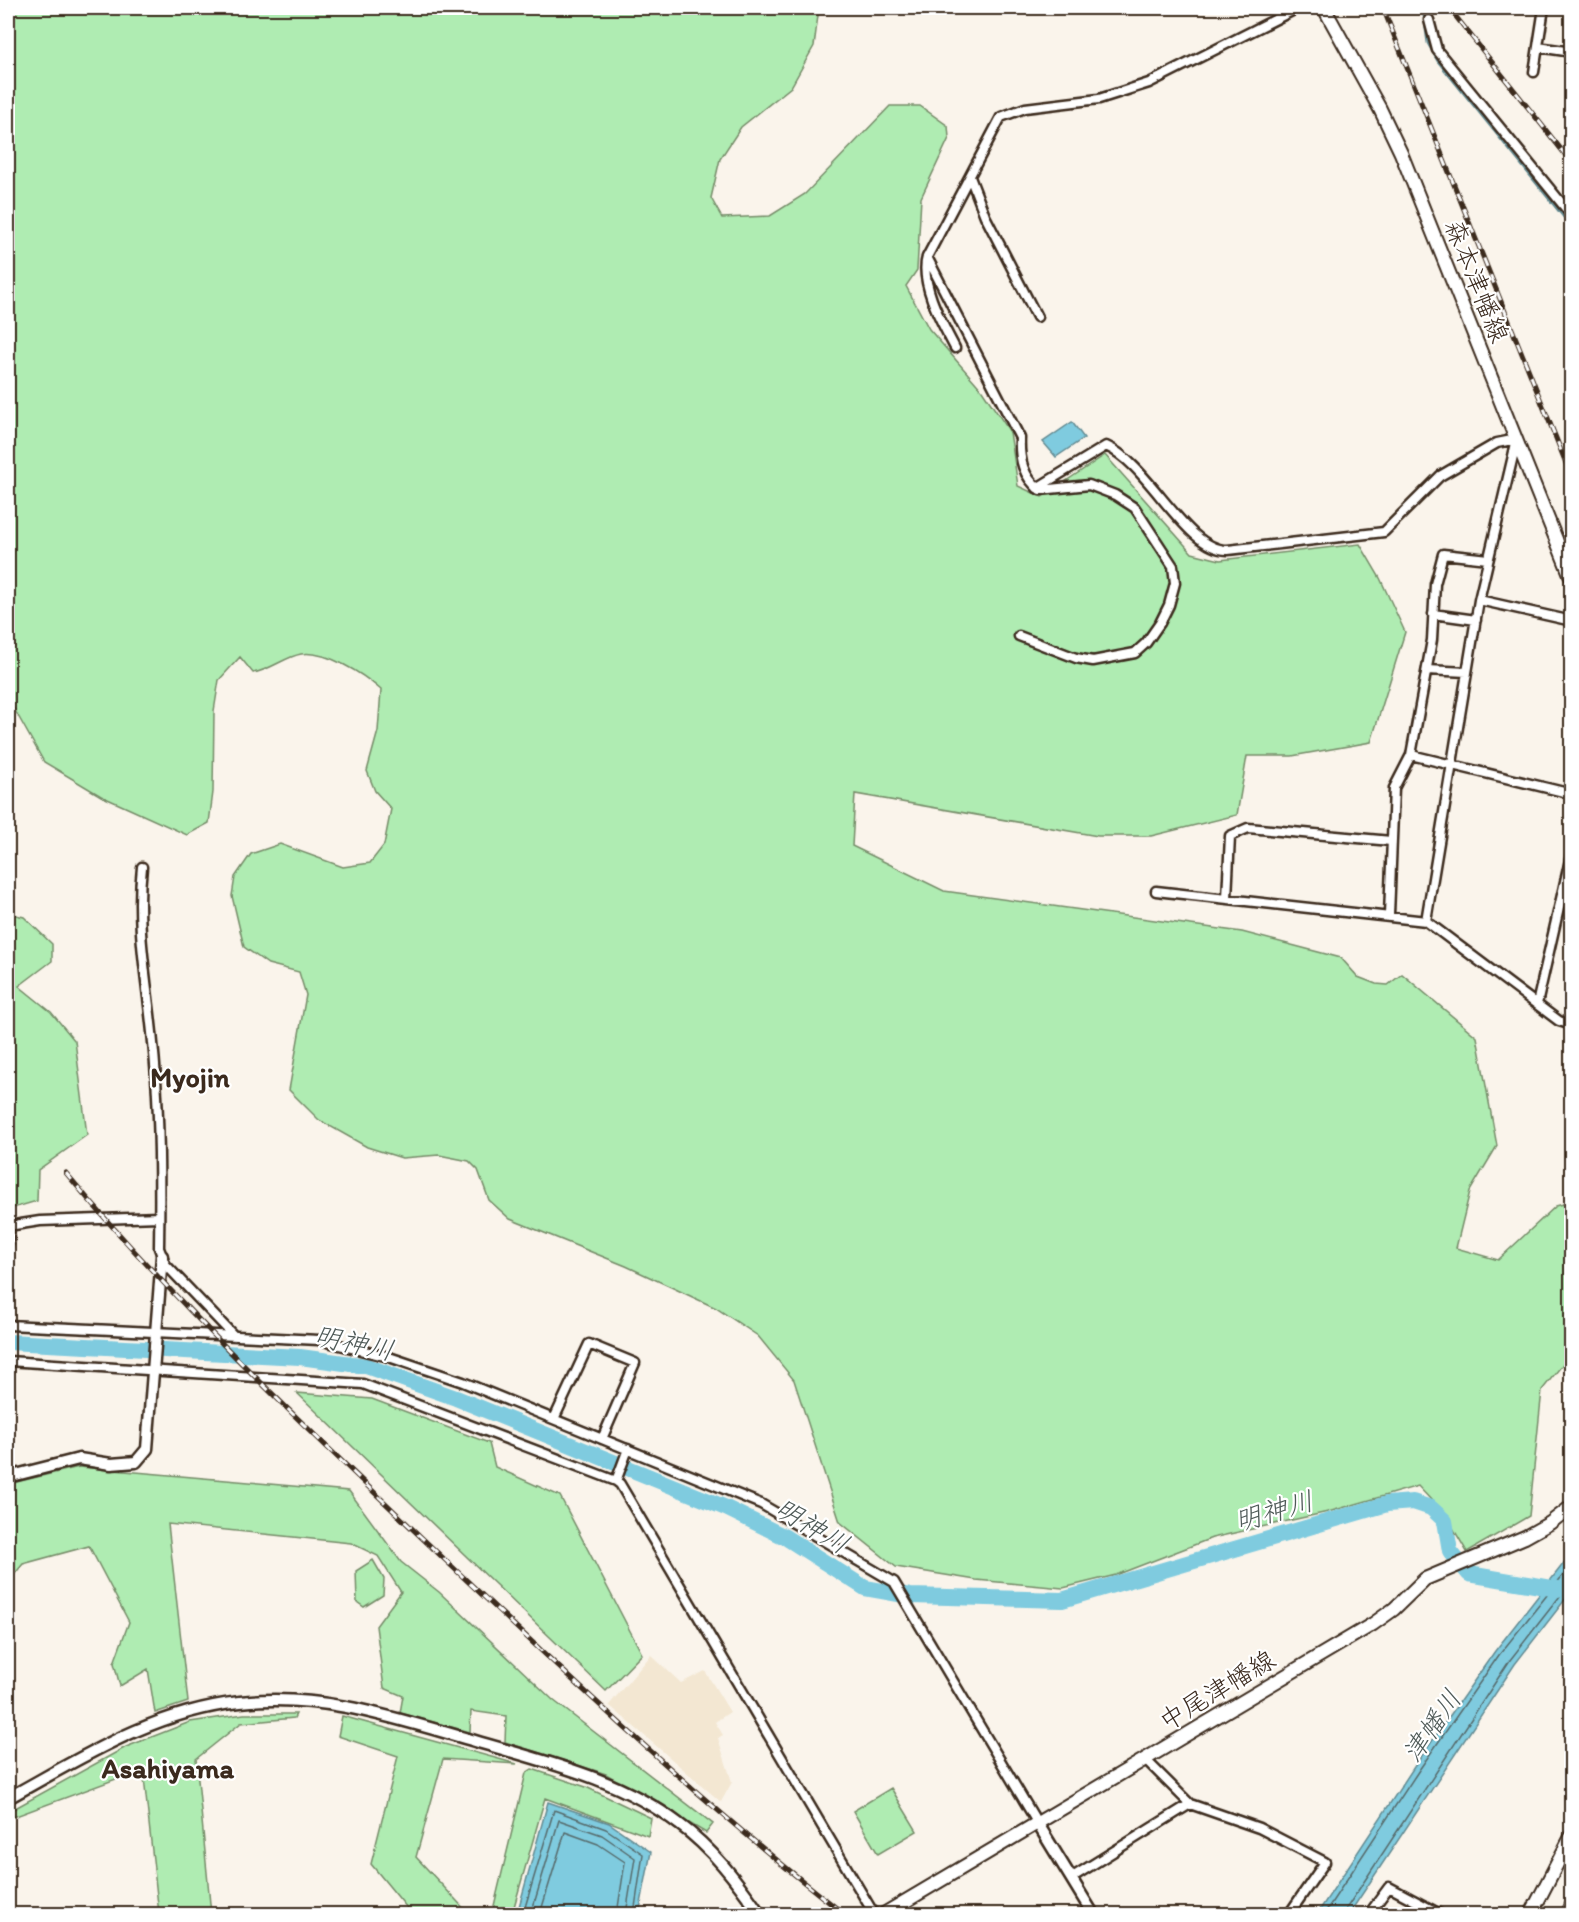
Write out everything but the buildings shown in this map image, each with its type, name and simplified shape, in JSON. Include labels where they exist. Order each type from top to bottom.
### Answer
[{"type":"main road","name":"森本津幡線","points":[[1324,8],[1380,109],[1401,153],[1572,579]]},
{"type":"main road","name":"中尾津幡線","points":[[884,1914],[1373,1624],[1394,1609],[1425,1579],[1526,1537],[1550,1523],[1572,1506]]},
{"type":"main road","points":[[1530,1914],[1572,1835]]},
{"type":"street","points":[[955,348],[939,317],[924,269],[927,257],[1001,117],[1025,108],[1099,99],[1149,83],[1298,8]]},
{"type":"street","points":[[1534,72],[1544,8]]},
{"type":"street","points":[[1429,20],[1437,50],[1572,216]]},
{"type":"street","points":[[1538,47],[1572,52]]},
{"type":"street","points":[[970,177],[986,216],[1037,317]]},
{"type":"street","points":[[927,257],[1020,438],[1023,470],[1030,483],[1040,490],[1089,485],[1115,495],[1135,508],[1173,566],[1175,583],[1169,605],[1146,643],[1135,652],[1093,661],[1076,658],[1019,636]]},
{"type":"street","points":[[1037,488],[1106,446],[1122,456],[1143,476],[1193,534],[1221,550],[1228,550],[1384,532],[1440,476],[1497,443],[1516,439],[1479,600],[1426,921]]},
{"type":"street","points":[[1389,915],[1394,788],[1411,755],[1427,670],[1435,584],[1443,554],[1488,559]]},
{"type":"street","points":[[1479,600],[1572,621]]},
{"type":"street","points":[[1433,614],[1476,620]]},
{"type":"street","points":[[1427,670],[1467,672]]},
{"type":"street","points":[[1411,755],[1452,767],[1572,794]]},
{"type":"street","points":[[1227,898],[1230,836],[1248,828],[1391,841]]},
{"type":"street","points":[[1537,1004],[1572,851]]},
{"type":"street","points":[[142,867],[139,896],[141,948],[154,1045],[159,1248],[165,1264],[234,1336]]},
{"type":"street","points":[[1156,891],[1389,915],[1426,921],[1559,1021],[1572,1025]]},
{"type":"street","points":[[8,1245],[8,1226],[40,1221],[159,1217]]},
{"type":"street","points":[[8,1477],[79,1459],[111,1464],[136,1462],[147,1449],[162,1256]]},
{"type":"street","points":[[8,1325],[157,1335],[318,1340],[389,1356],[554,1419],[602,1439],[626,1452],[761,1504],[894,1582],[1093,1914]]},
{"type":"street","points":[[554,1419],[589,1344],[635,1363],[602,1439]]},
{"type":"street","points":[[8,1361],[155,1365],[363,1384],[616,1481],[620,1484],[689,1598],[873,1914]]},
{"type":"street","points":[[616,1481],[626,1452]]},
{"type":"street","points":[[8,1798],[124,1735],[169,1717],[239,1702],[283,1699],[332,1703],[379,1714],[580,1772],[622,1789],[679,1824],[704,1845],[738,1882],[760,1914]]},
{"type":"street","points":[[1145,1759],[1190,1804],[1258,1828],[1325,1862],[1289,1914]]},
{"type":"street","points":[[1071,1878],[1190,1804]]},
{"type":"street","points":[[1369,1914],[1389,1887],[1440,1914]]},
{"type":"shaded area","points":[[651,1655],[681,1683],[705,1671],[730,1712],[715,1722],[723,1735],[718,1738],[732,1782],[721,1802],[609,1705]]},
{"type":"green space","points":[[8,8],[819,8],[814,46],[791,87],[741,127],[720,159],[711,198],[722,218],[770,216],[805,194],[890,106],[920,106],[948,126],[949,138],[921,198],[917,270],[906,286],[929,329],[982,390],[1010,432],[1018,486],[1042,497],[1105,455],[1192,553],[1220,560],[1360,544],[1380,578],[1405,632],[1371,742],[1292,756],[1247,756],[1237,815],[1151,836],[1098,836],[855,794],[852,846],[944,891],[1242,932],[1341,958],[1358,977],[1376,984],[1388,985],[1402,974],[1477,1037],[1497,1146],[1470,1191],[1456,1248],[1498,1260],[1556,1206],[1571,1202],[1571,1354],[1542,1390],[1529,1516],[1467,1552],[1446,1516],[1418,1486],[1328,1512],[1212,1538],[1116,1575],[1063,1588],[976,1580],[896,1567],[840,1522],[794,1380],[758,1336],[716,1308],[626,1266],[510,1219],[489,1200],[478,1170],[469,1161],[439,1155],[402,1158],[367,1147],[319,1120],[289,1090],[306,995],[299,972],[268,964],[244,947],[232,896],[235,877],[251,854],[280,844],[343,867],[370,863],[384,845],[391,809],[375,791],[367,771],[378,731],[381,690],[344,664],[322,656],[301,654],[253,673],[240,657],[219,680],[214,711],[213,792],[209,823],[187,835],[101,796],[44,762],[12,705],[8,689]]},
{"type":"green space","points":[[8,913],[24,917],[52,944],[52,961],[19,986],[51,1012],[75,1041],[87,1135],[38,1170],[37,1201],[13,1208],[8,1206]]},
{"type":"green space","points":[[297,1393],[372,1399],[489,1443],[495,1467],[560,1496],[642,1654],[606,1691]]},
{"type":"green space","points":[[79,1467],[349,1491],[401,1562],[439,1592],[553,1700],[713,1824],[706,1833],[606,1774],[505,1742],[506,1716],[471,1711],[470,1732],[400,1713],[403,1696],[384,1688],[376,1626],[401,1592],[378,1556],[351,1543],[168,1524],[188,1702],[155,1713],[148,1669],[120,1686],[114,1663],[129,1622],[89,1546],[23,1564],[8,1582],[8,1484]]},
{"type":"green space","points":[[373,1560],[384,1579],[383,1595],[364,1607],[357,1602],[356,1571]]},
{"type":"green space","points":[[244,1714],[296,1714],[294,1718],[241,1723],[196,1759],[211,1914],[159,1914],[143,1769],[8,1819],[8,1812],[126,1747],[190,1722]]},
{"type":"green space","points":[[342,1716],[517,1764],[443,1759],[416,1857],[469,1914],[412,1914],[371,1864],[398,1756],[338,1736]]},
{"type":"green space","points":[[532,1769],[586,1787],[651,1818],[648,1836],[545,1798],[512,1914],[492,1914],[526,1773]]},
{"type":"green space","points":[[891,1788],[917,1831],[878,1854],[853,1811]]},
{"type":"water","points":[[1072,422],[1084,438],[1056,457],[1043,442]]},
{"type":"water","points":[[1571,1554],[1571,1592],[1515,1664],[1349,1914],[1317,1914],[1414,1767],[1495,1651]]},
{"type":"water","points":[[548,1802],[609,1823],[651,1852],[639,1914],[517,1914]]},
{"type":"waterway","points":[[1423,8],[1428,43],[1438,61],[1572,227]]},
{"type":"waterway","name":"明神川","points":[[8,1342],[300,1357],[366,1366],[456,1398],[726,1508],[785,1537],[865,1588],[910,1596],[1062,1600],[1387,1504],[1413,1502],[1431,1508],[1445,1521],[1450,1551],[1469,1574],[1558,1589]]},
{"type":"railway","points":[[1383,8],[1572,478]]},
{"type":"railway","points":[[1449,8],[1572,163]]},
{"type":"railway","points":[[66,1173],[194,1314],[283,1405],[375,1493],[628,1731],[734,1824],[844,1914]]},
{"type":"railway","points":[[1560,1914],[1572,1892]]},
{"type":"district","name":"Myojin","points":[[190,1077]]},
{"type":"district","name":"Asahiyama","points":[[168,1768]]},
{"type":"water label","name":"津幡川","points":[[1432,1726]]}]
